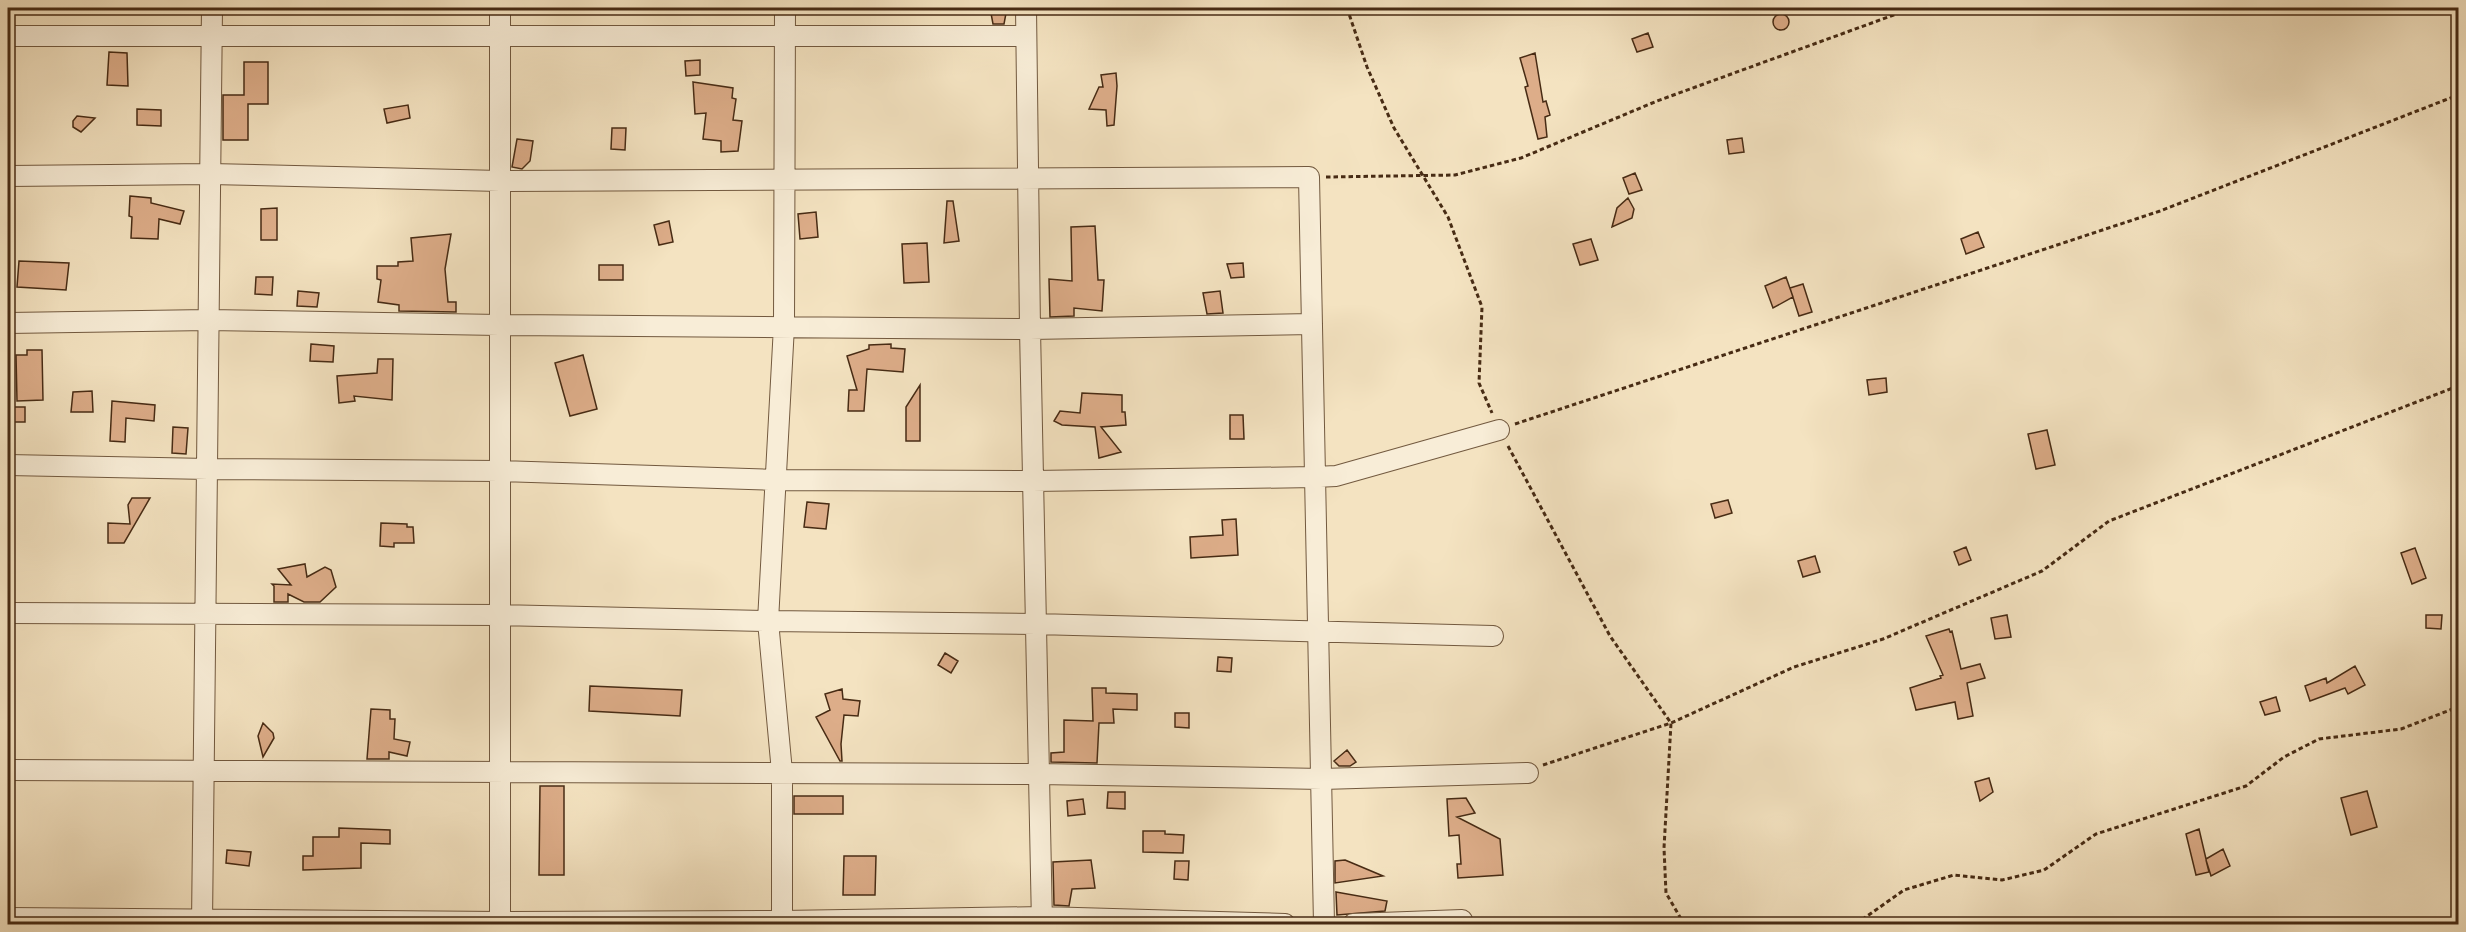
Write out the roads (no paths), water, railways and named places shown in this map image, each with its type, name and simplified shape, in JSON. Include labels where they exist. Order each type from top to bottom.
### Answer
[{"type":"street","points":[[202,923],[212,8]]},
{"type":"street","points":[[500,8],[500,923]]},
{"type":"street","points":[[782,923],[782,772],[768,621],[784,326],[785,8]]},
{"type":"street","points":[[1026,8],[1042,921]]},
{"type":"street","points":[[8,36],[1026,36]]},
{"type":"street","points":[[8,176],[210,174],[500,181],[786,182],[1309,177],[1324,924]]},
{"type":"street","points":[[8,323],[208,320],[1030,329],[1312,324]]},
{"type":"street","points":[[8,465],[208,470],[500,471],[776,480],[1033,481],[1314,477],[1336,476],[1499,430]]},
{"type":"street","points":[[8,613],[500,615],[1036,624],[1493,636]]},
{"type":"street","points":[[8,770],[782,772],[1322,779],[1528,773]]},
{"type":"street","points":[[8,918],[202,923],[1042,921],[1286,924]]},
{"type":"street","points":[[1353,924],[1462,920]]}]
